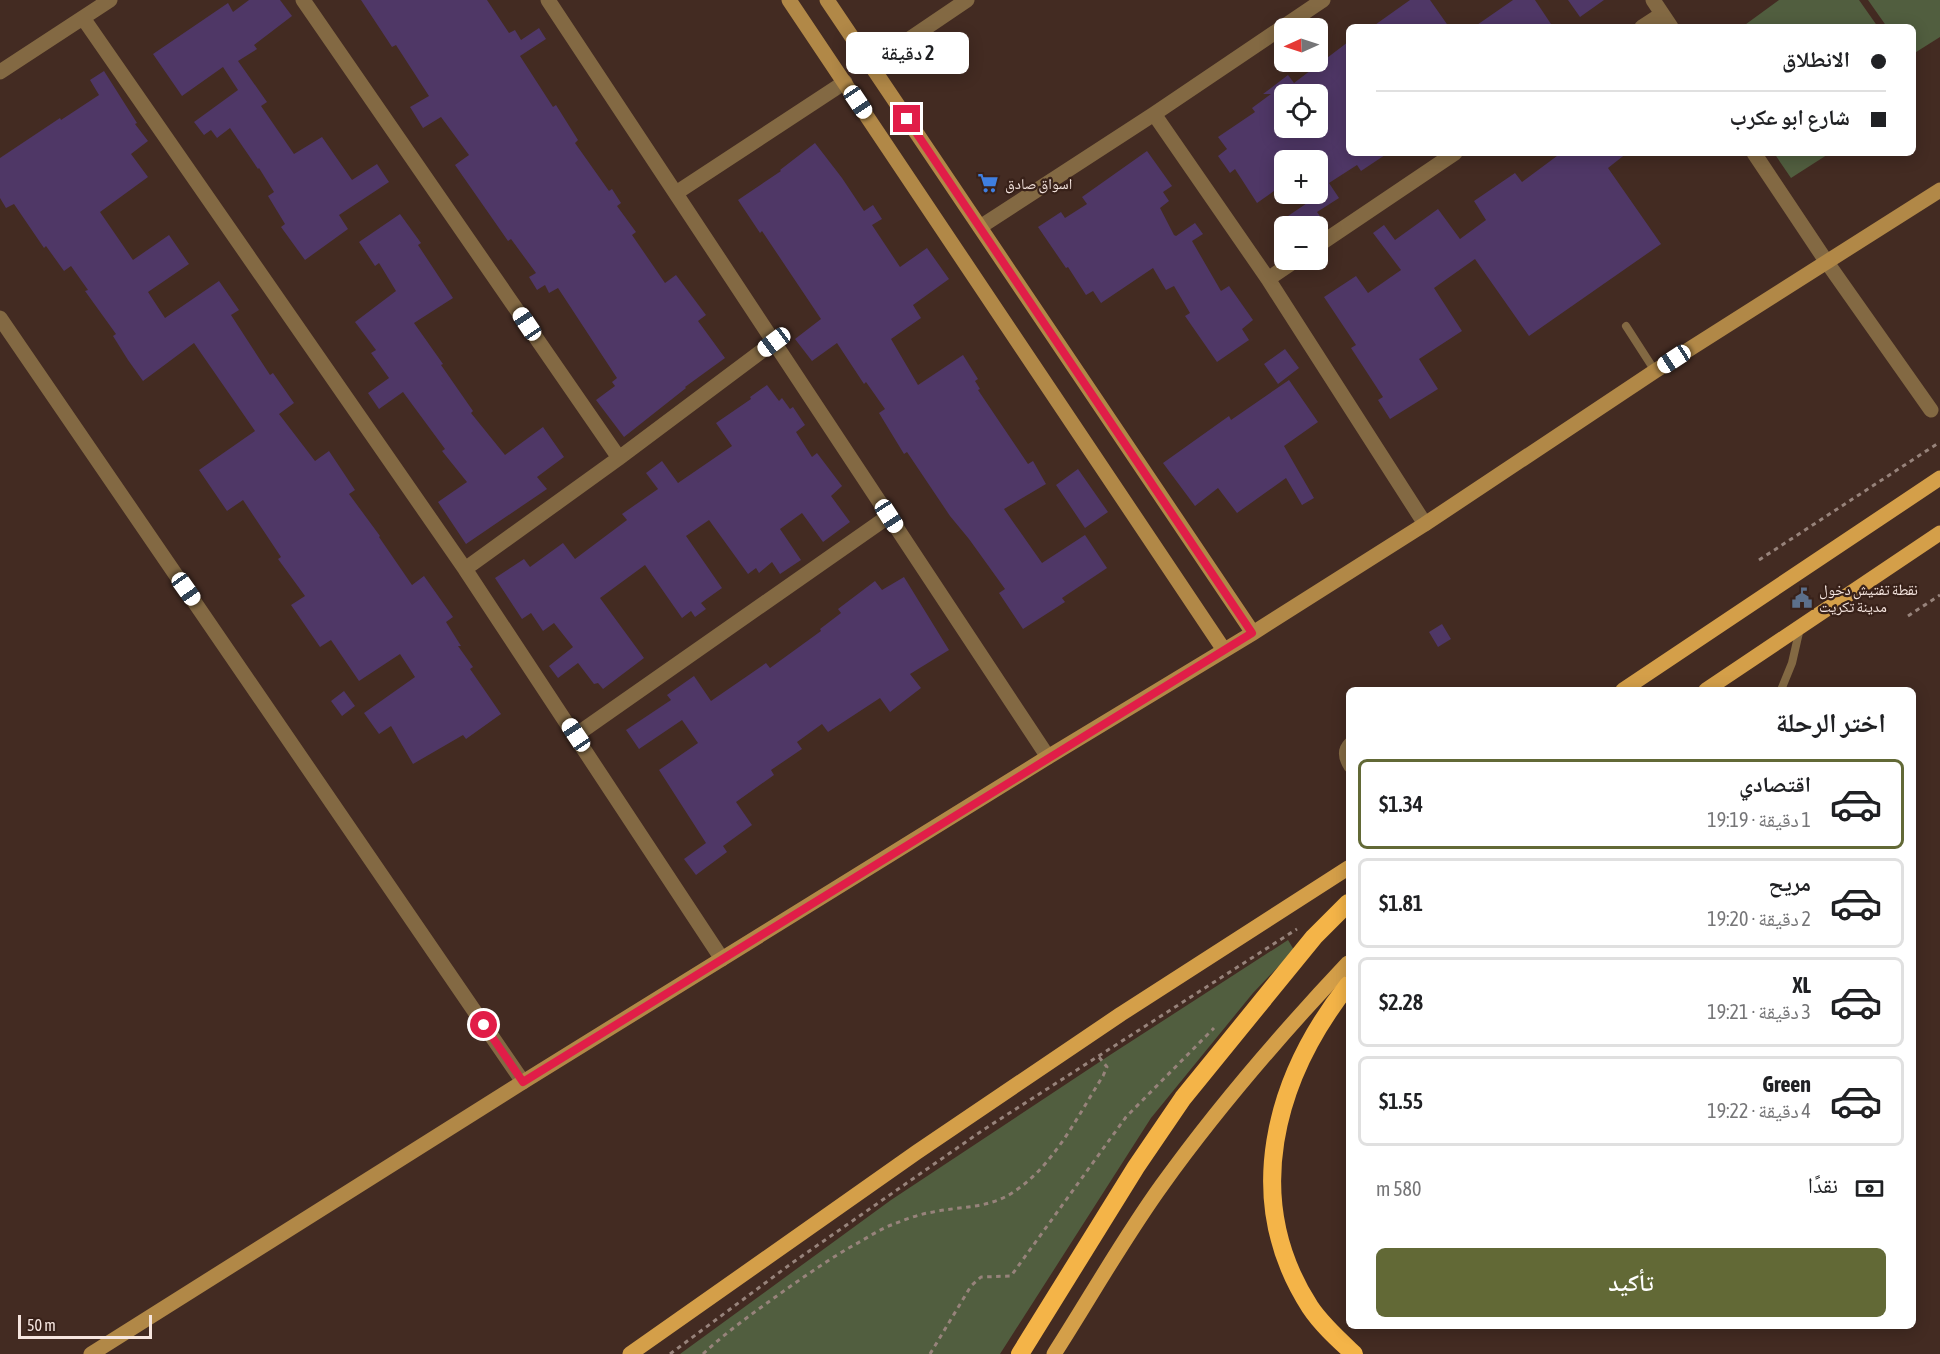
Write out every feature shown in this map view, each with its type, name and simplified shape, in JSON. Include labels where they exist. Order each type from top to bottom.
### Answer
[{"type":"highway","points":[[1020,1354],[1136,1167],[1183,1098],[1314,937],[1346,905]]},
{"type":"highway","points":[[1346,988],[1322,1021],[1290,1085],[1279,1118],[1274,1143],[1272,1203],[1277,1231],[1298,1287],[1311,1309],[1354,1354]]},
{"type":"main road","points":[[1627,687],[1940,478]]},
{"type":"main road","points":[[1710,687],[1940,533]]},
{"type":"main road","points":[[630,1354],[926,1145],[1121,1014],[1346,869]]},
{"type":"main road","points":[[1054,1354],[1161,1186],[1245,1079],[1306,1007],[1346,965]]},
{"type":"street","points":[[0,72],[110,0]]},
{"type":"street","points":[[303,0],[619,458]]},
{"type":"street","points":[[548,0],[1048,757]]},
{"type":"street","points":[[789,0],[1224,650]]},
{"type":"street","points":[[827,0],[1252,633]]},
{"type":"street","points":[[871,65],[967,0]]},
{"type":"street","points":[[980,228],[1323,0]]},
{"type":"street","points":[[1653,0],[1669,24]]},
{"type":"street","points":[[1647,24],[1662,14]]},
{"type":"street","points":[[83,18],[465,569],[722,959]]},
{"type":"street","points":[[676,194],[845,82]]},
{"type":"street","points":[[1154,114],[1268,279],[1425,524]]},
{"type":"street","points":[[1328,239],[1451,156]]},
{"type":"street","points":[[1756,156],[1826,261],[1931,410]]},
{"type":"street","points":[[91,1354],[523,1082],[1252,633],[1425,524],[1655,371],[1940,190]]},
{"type":"street","points":[[1268,279],[1281,270]]},
{"type":"street","points":[[0,318],[523,1082]]},
{"type":"street","points":[[465,569],[774,342]]},
{"type":"street","points":[[576,735],[889,516]]},
{"type":"lane","points":[[1626,326],[1655,371]]},
{"type":"lane","points":[[1782,687],[1792,663],[1800,627]]},
{"type":"lane","points":[[1346,746],[1343,753],[1343,761],[1346,765]]},
{"type":"path","points":[[1759,560],[1940,442]]},
{"type":"path","points":[[1908,616],[1940,595]]},
{"type":"path","points":[[670,1354],[821,1243],[983,1130],[1298,928]]},
{"type":"path","points":[[930,1354],[970,1286],[981,1277],[1011,1276],[1126,1117],[1221,1022]]},
{"type":"path","points":[[703,1354],[718,1340],[834,1256],[879,1231],[893,1224],[932,1212],[984,1206],[1016,1190],[1037,1173],[1059,1146],[1103,1076],[1107,1067],[1099,1057]]},
{"type":"green space","points":[[1779,0],[1859,0],[1876,24],[1746,24]]},
{"type":"green space","points":[[1868,0],[1940,0],[1940,37],[1916,52],[1916,24],[1885,24]]},
{"type":"green space","points":[[1776,156],[1825,156],[1791,178]]},
{"type":"green space","points":[[1288,940],[1294,950],[1253,993],[1151,1118],[1000,1354],[680,1354],[891,1200]]},
{"type":"building","points":[[249,0],[280,0],[292,16],[254,45],[257,49],[238,61],[267,102],[261,106],[294,154],[322,137],[352,180],[377,164],[389,182],[339,215],[348,229],[305,260],[281,227],[285,224],[268,196],[274,192],[230,128],[217,138],[211,130],[204,135],[194,122],[238,90],[223,67],[182,96],[153,54],[228,3],[233,12]]},
{"type":"building","points":[[361,0],[487,0],[509,33],[515,30],[521,40],[539,28],[546,39],[520,56],[553,107],[556,105],[578,140],[575,143],[609,191],[612,189],[621,203],[617,206],[636,232],[632,235],[665,283],[676,275],[706,315],[698,321],[725,358],[685,387],[624,437],[596,400],[615,386],[612,382],[617,378],[558,288],[549,293],[545,285],[537,290],[529,277],[536,273],[511,239],[508,241],[455,165],[469,155],[441,117],[423,128],[410,107],[429,96],[396,45],[392,47]]},
{"type":"building","points":[[1410,0],[1430,0],[1447,24],[1376,24]]},
{"type":"building","points":[[1513,0],[1535,0],[1551,24],[1478,24]]},
{"type":"building","points":[[1568,0],[1604,0],[1580,17]]},
{"type":"building","points":[[1346,44],[1346,156],[1384,156],[1361,171],[1357,165],[1329,183],[1339,198],[1317,212],[1320,216],[1288,216],[1306,204],[1328,204],[1328,150],[1274,150],[1274,191],[1257,203],[1235,169],[1230,173],[1218,156],[1227,149],[1218,137],[1255,112],[1252,108],[1271,94],[1263,94],[1274,86],[1274,138],[1328,138],[1328,84],[1276,84],[1288,75],[1294,83],[1308,72],[1328,72],[1328,57]]},
{"type":"building","points":[[104,71],[137,123],[135,124],[148,141],[131,154],[148,177],[100,212],[133,260],[169,235],[189,264],[148,292],[165,318],[219,281],[239,310],[231,315],[270,375],[273,373],[294,403],[279,414],[315,461],[329,451],[355,490],[349,494],[412,585],[424,576],[453,617],[446,622],[461,646],[458,646],[473,667],[470,669],[501,714],[466,739],[463,735],[413,764],[391,726],[379,734],[364,713],[415,677],[400,654],[359,681],[331,640],[320,647],[291,605],[305,596],[278,559],[281,557],[243,500],[227,511],[199,470],[255,431],[194,343],[143,381],[113,336],[116,334],[85,291],[88,290],[71,266],[64,271],[46,246],[44,248],[14,204],[6,208],[0,198],[0,158],[99,95],[90,80]]},
{"type":"building","points":[[815,143],[864,211],[873,205],[882,219],[872,225],[900,267],[927,248],[949,279],[913,305],[921,318],[891,339],[918,385],[963,355],[978,379],[975,381],[980,389],[978,390],[1028,464],[1033,461],[1046,484],[1004,509],[1042,563],[1085,535],[1107,568],[1062,598],[1065,602],[1023,629],[999,593],[1005,589],[950,516],[907,452],[904,454],[879,413],[885,409],[866,382],[864,384],[837,343],[812,361],[795,339],[821,319],[762,231],[760,233],[738,200],[781,171]]},
{"type":"building","points":[[1147,151],[1172,186],[1163,192],[1169,201],[1160,208],[1174,235],[1176,236],[1195,223],[1203,234],[1192,241],[1221,291],[1229,286],[1253,320],[1242,329],[1249,340],[1217,362],[1185,316],[1190,313],[1174,286],[1166,290],[1153,268],[1101,303],[1093,291],[1086,295],[1038,227],[1061,212],[1065,218],[1087,204],[1082,197]]},
{"type":"building","points":[[1557,156],[1623,156],[1608,168],[1661,244],[1529,336],[1475,259],[1434,288],[1462,331],[1419,359],[1438,389],[1390,419],[1378,400],[1383,397],[1351,348],[1356,345],[1324,297],[1356,276],[1368,293],[1401,270],[1373,233],[1384,225],[1395,240],[1438,209],[1460,239],[1486,220],[1474,201],[1515,173],[1522,182]]},
{"type":"building","points":[[400,214],[421,243],[418,245],[453,298],[414,323],[473,411],[471,413],[505,455],[543,427],[564,457],[537,477],[547,489],[466,544],[438,502],[467,482],[442,451],[445,449],[403,392],[379,409],[368,393],[389,378],[371,353],[376,350],[355,322],[396,291],[379,263],[375,266],[359,242]]},
{"type":"building","points":[[1285,349],[1299,368],[1278,384],[1264,364]]},
{"type":"building","points":[[1289,380],[1318,422],[1284,446],[1314,498],[1302,505],[1286,478],[1237,513],[1218,488],[1195,506],[1163,463],[1229,416],[1231,420]]},
{"type":"building","points":[[767,385],[779,401],[782,398],[790,409],[793,407],[805,425],[796,432],[812,457],[817,453],[842,486],[831,496],[850,522],[823,542],[802,513],[780,529],[801,560],[780,574],[772,562],[759,573],[756,568],[748,574],[709,520],[686,536],[722,588],[701,603],[706,609],[695,617],[691,611],[682,618],[645,565],[600,598],[644,658],[603,689],[598,683],[594,684],[578,663],[558,678],[549,666],[573,647],[554,623],[543,631],[531,613],[522,619],[495,578],[524,559],[530,567],[563,543],[575,559],[627,520],[622,514],[658,489],[646,473],[662,461],[678,483],[732,446],[716,423]]},
{"type":"building","points":[[1078,469],[1108,512],[1085,528],[1056,485]]},
{"type":"building","points":[[904,577],[949,650],[910,674],[921,688],[890,712],[880,698],[828,732],[822,724],[797,742],[802,749],[771,770],[774,775],[736,802],[752,825],[723,846],[727,852],[696,875],[684,859],[706,843],[659,770],[698,743],[682,720],[639,749],[626,730],[671,700],[667,695],[694,676],[711,701],[766,663],[770,668],[821,631],[820,629],[841,613],[838,609],[875,581],[882,590]]},
{"type":"building","points":[[1442,624],[1451,639],[1438,647],[1429,632]]},
{"type":"building","points":[[344,691],[355,706],[342,716],[331,701]]},
{"type":"place","name":"اسواق صادق","points":[[988,183]]},
{"type":"place","name":"نقطة تفتيش دخول مدينة تكريت","points":[[1802,598]]},
{"type":"route","points":[[484,1025],[523,1082],[1252,633],[907,119]]}]
